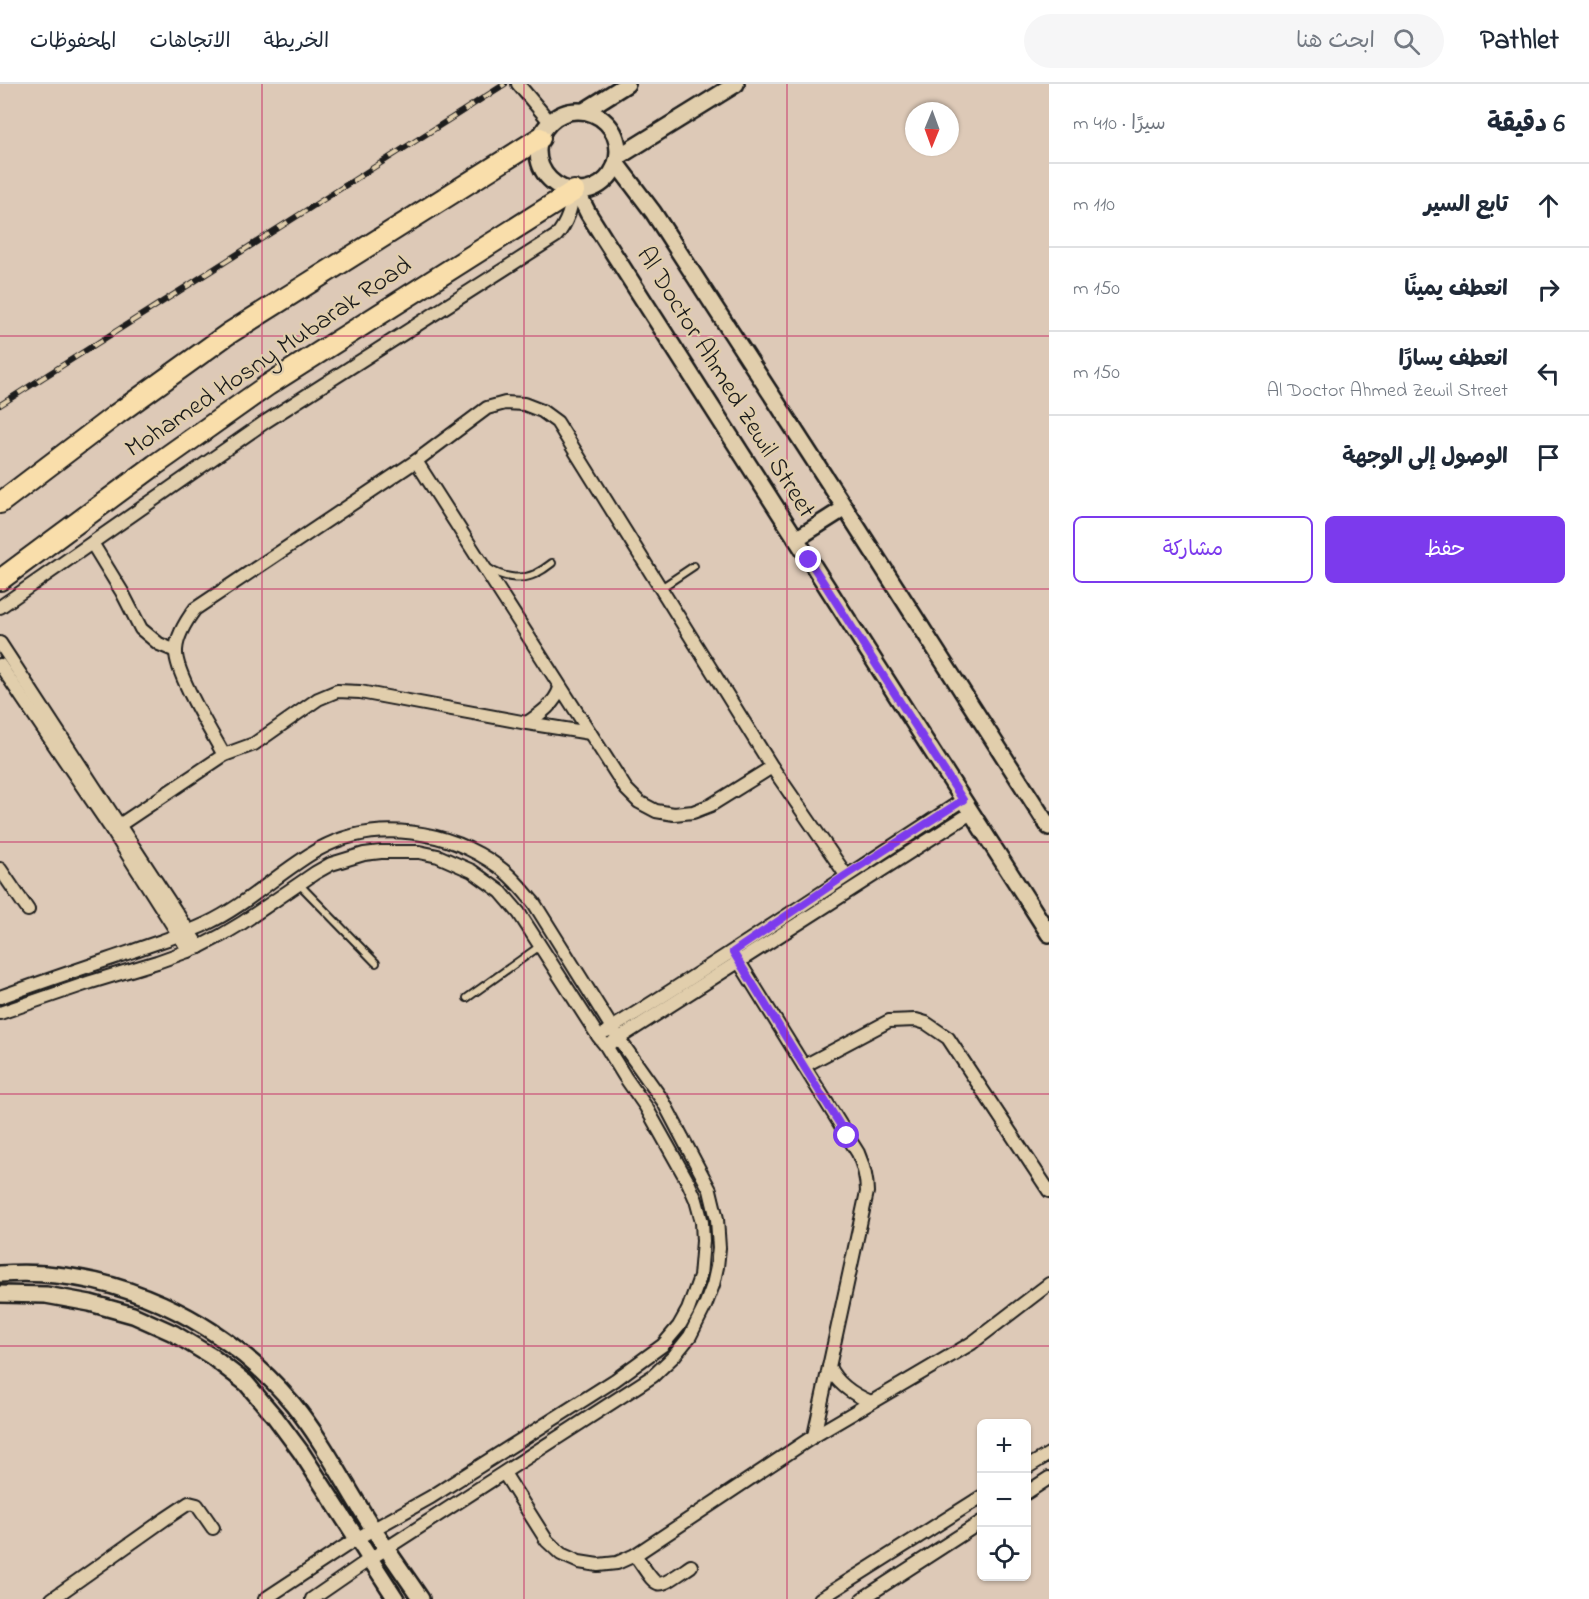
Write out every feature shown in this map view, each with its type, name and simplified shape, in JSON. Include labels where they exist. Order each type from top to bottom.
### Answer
[{"type":"highway","name":"Mohamed Hosny Mubarak Road","points":[[0,503],[117,414],[228,334],[545,130]]},
{"type":"highway","name":"Mohamed Hosny Mubarak Road","points":[[0,580],[268,385],[576,191]]},
{"type":"street","points":[[518,84],[545,130]]},
{"type":"street","points":[[584,111],[627,84]]},
{"type":"street","points":[[617,160],[736,84]]},
{"type":"street","points":[[584,111],[606,122],[614,132],[618,144],[617,160],[610,174],[601,183],[590,189],[576,191],[552,182],[544,173],[539,162],[538,150],[545,130],[557,116],[566,112],[584,111]]},
{"type":"street","name":"Al Doctor Ahmed Zewil Street","points":[[617,160],[845,508],[1049,827]]},
{"type":"street","points":[[0,607],[265,422],[556,236],[563,229],[567,220],[576,191]]},
{"type":"street","name":"Al Doctor Ahmed Zewil Street","points":[[576,191],[598,229],[1049,934]]},
{"type":"street","points":[[224,754],[183,679],[177,663],[176,651],[181,631],[195,609],[416,461],[487,408],[505,403],[524,404],[542,411],[557,423],[772,767],[846,875]]},
{"type":"street","points":[[416,461],[626,789],[639,802],[656,811],[674,814],[693,812],[711,805],[772,767]]},
{"type":"street","points":[[796,539],[845,508]]},
{"type":"street","points":[[92,543],[122,592],[141,629],[159,644],[176,651]]},
{"type":"street","points":[[0,643],[194,949]]},
{"type":"street","points":[[0,665],[116,828]]},
{"type":"street","points":[[527,723],[551,704],[560,688]]},
{"type":"street","points":[[116,828],[224,754],[254,744],[318,699],[337,691],[360,692],[590,733]]},
{"type":"street","points":[[736,957],[846,875],[963,800]]},
{"type":"street","points":[[602,1041],[971,813]]},
{"type":"street","points":[[0,997],[214,920],[321,848],[348,837],[377,831],[436,836],[459,844],[501,868],[534,903],[616,1033],[663,1101],[711,1190],[717,1220],[719,1248],[713,1285],[690,1336],[674,1356],[653,1376],[312,1599]]},
{"type":"street","points":[[0,1013],[194,949],[222,935],[331,864],[364,854],[381,852],[419,852],[438,856],[472,871],[501,892],[519,913],[646,1107],[688,1182],[702,1222],[700,1277],[688,1310],[679,1326],[663,1345],[641,1362],[431,1497],[356,1539],[265,1599]]},
{"type":"street","points":[[0,869],[28,910]]},
{"type":"street","points":[[736,957],[858,1153],[867,1180],[867,1192],[814,1436]]},
{"type":"street","points":[[804,1066],[889,1021],[916,1020],[926,1023],[948,1038],[1048,1190]]},
{"type":"street","points":[[0,1274],[20,1272],[65,1275],[109,1284],[151,1299],[219,1335],[268,1376],[295,1407],[322,1444],[373,1529],[421,1599]]},
{"type":"street","points":[[504,1473],[547,1541],[561,1554],[579,1562],[598,1565],[617,1563],[635,1555],[814,1436],[972,1343],[1049,1284]]},
{"type":"street","points":[[0,1294],[46,1295],[90,1303],[133,1315],[173,1333],[211,1356],[246,1383],[301,1452],[396,1599]]},
{"type":"street","points":[[829,1367],[841,1384],[859,1397],[871,1402]]},
{"type":"street","points":[[1031,1465],[1049,1454]]},
{"type":"street","points":[[1031,1490],[1049,1478]]},
{"type":"street","points":[[820,1599],[977,1500]]},
{"type":"street","points":[[52,1599],[189,1503],[197,1505],[213,1528]]},
{"type":"street","points":[[862,1599],[977,1525]]},
{"type":"street","points":[[635,1555],[652,1580],[659,1584],[665,1584],[691,1566]]},
{"type":"lane","points":[[482,565],[494,572],[521,577],[534,574],[552,563]]},
{"type":"lane","points":[[660,588],[694,566]]},
{"type":"lane","points":[[300,885],[376,963]]},
{"type":"lane","points":[[467,998],[540,946]]},
{"type":"railway","points":[[0,405],[505,84]]},
{"type":"route","points":[[809,560],[963,800],[846,875],[733,952],[847,1136]]}]
